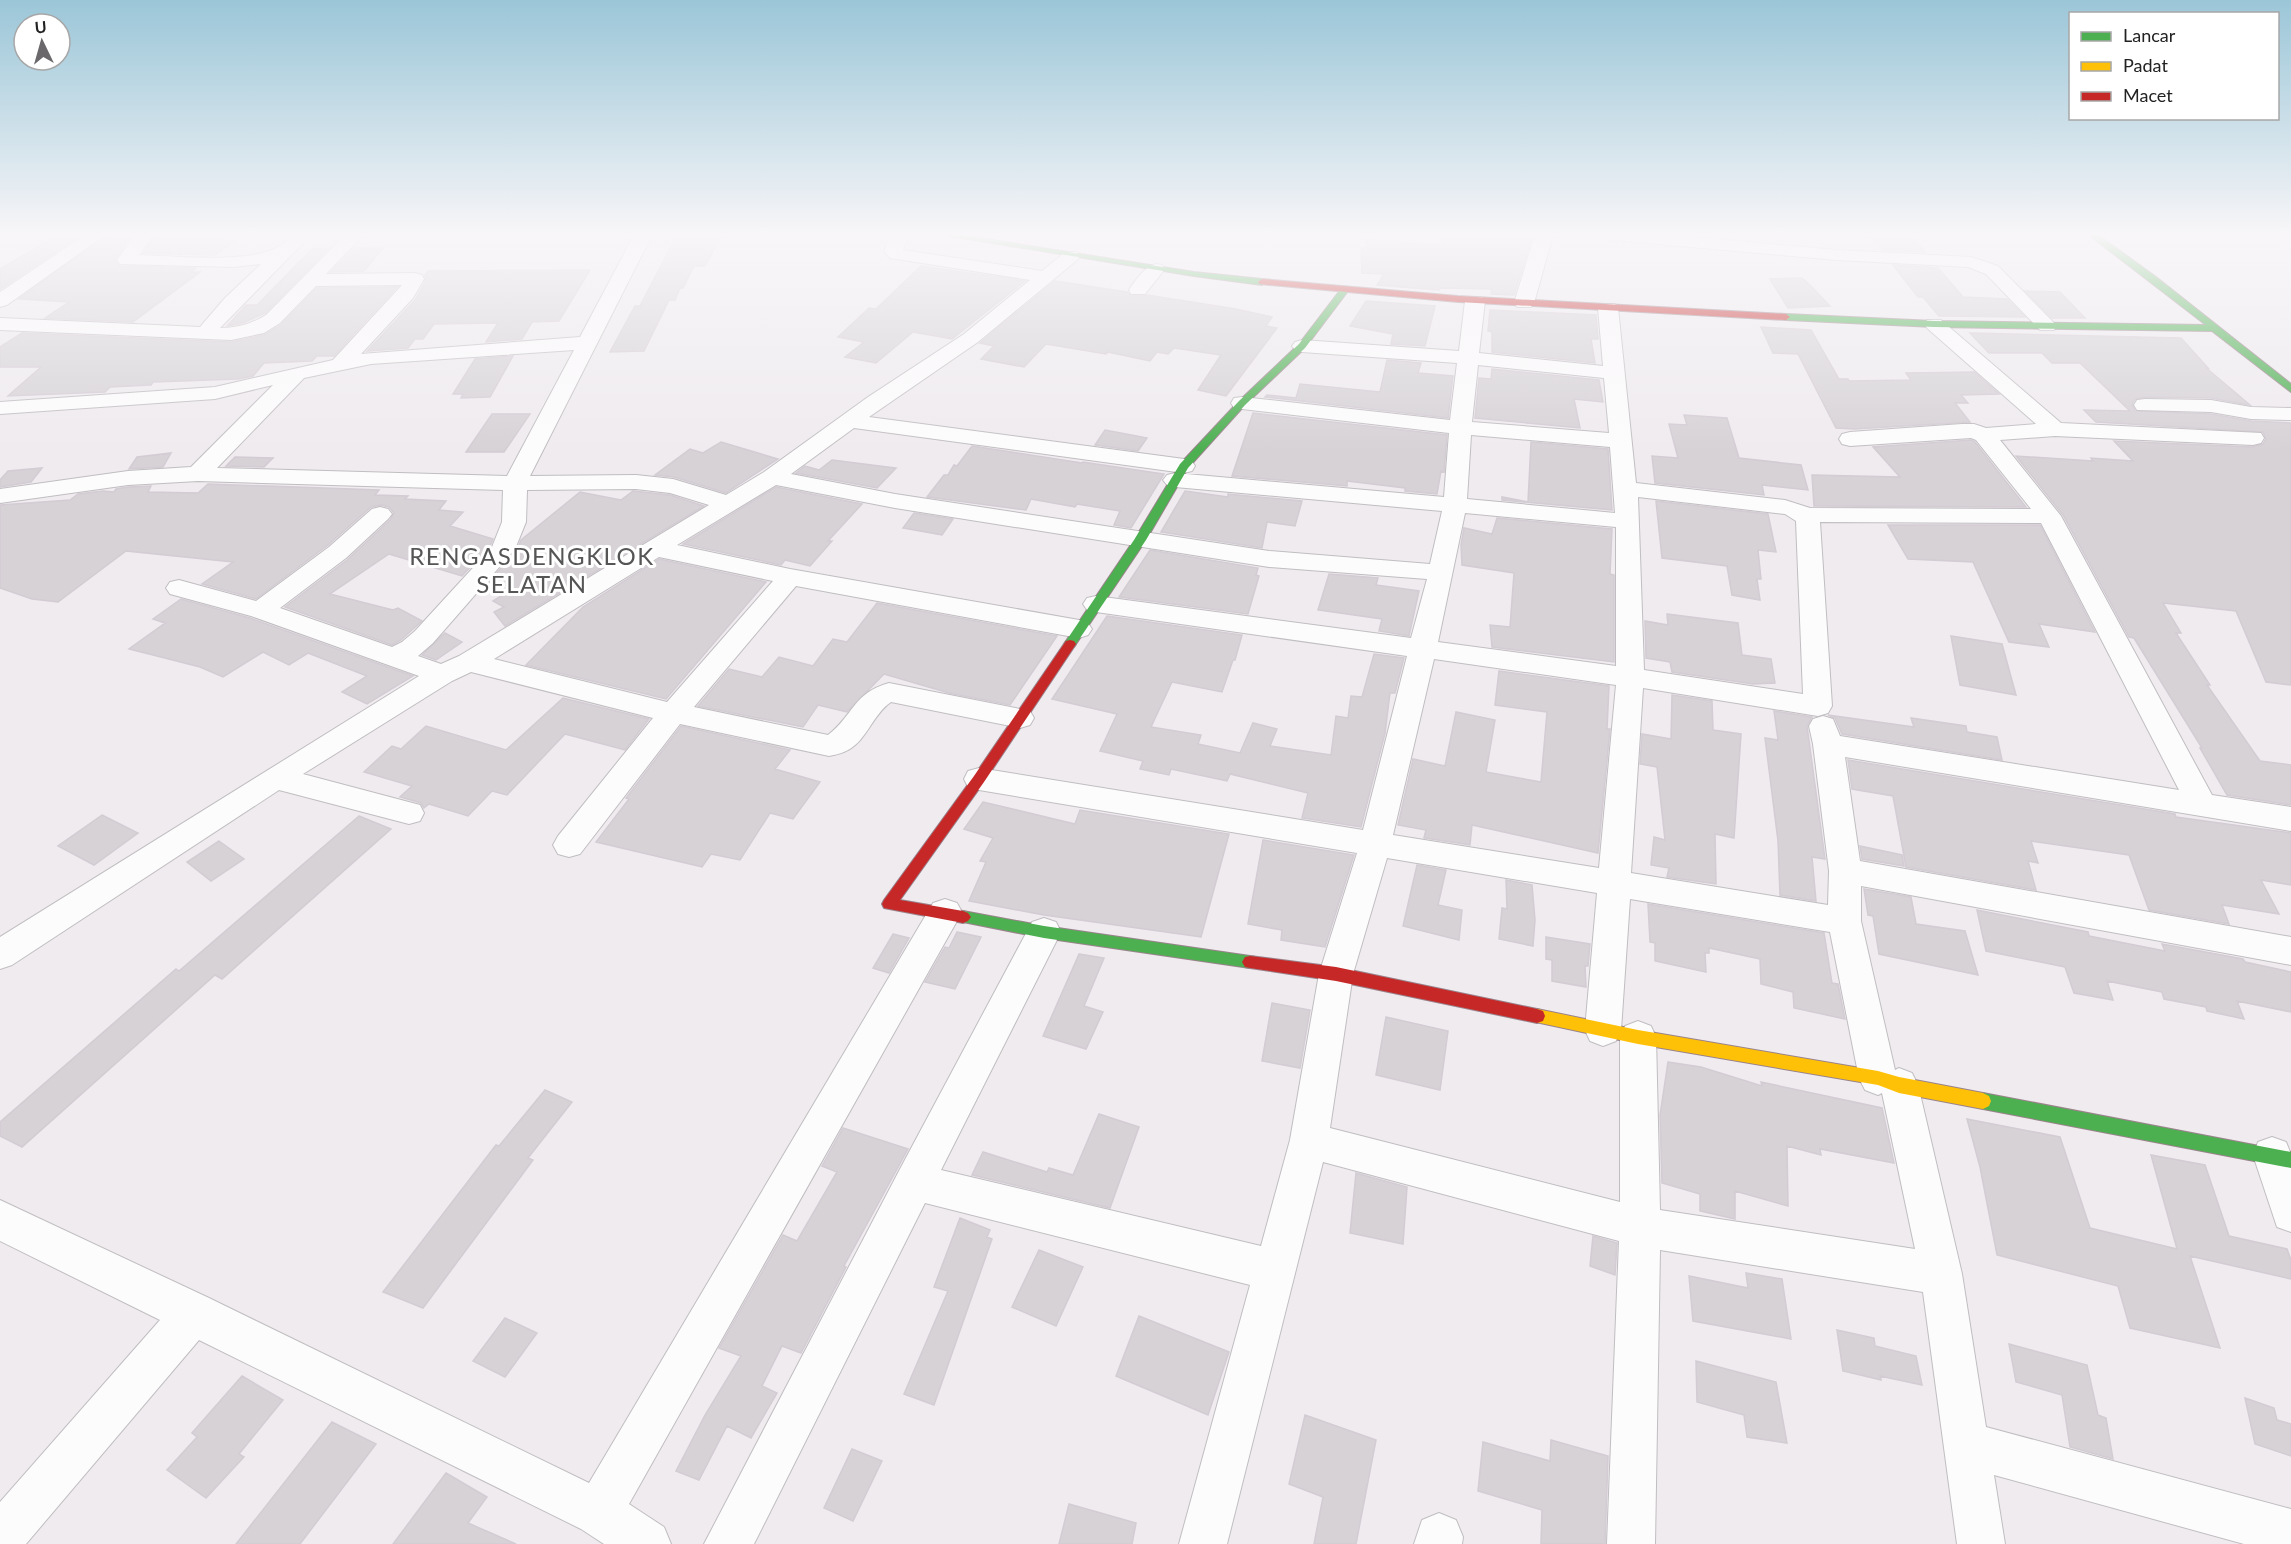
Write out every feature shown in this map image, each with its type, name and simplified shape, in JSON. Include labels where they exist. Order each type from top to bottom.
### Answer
[{"type":"street","points":[[206,333],[228,307]]},
{"type":"street","points":[[0,324],[238,333],[263,327],[283,307]]},
{"type":"street","points":[[340,364],[394,307]]},
{"type":"street","points":[[393,657],[412,648],[424,637],[503,549],[514,522],[515,483],[606,307]]},
{"type":"street","points":[[0,955],[275,778],[442,674],[469,662],[772,477],[971,338],[1009,307]]},
{"type":"street","points":[[1332,307],[1302,346],[1242,403],[1180,473],[1140,540],[979,779],[889,904],[945,912],[1044,932],[1336,974],[1620,1033],[1888,1081],[2282,1157],[2291,1213]]},
{"type":"street","points":[[1203,1544],[1309,1140],[1336,974],[1375,845],[1441,572],[1455,505],[1460,428],[1474,307]]},
{"type":"street","points":[[1592,307],[1934,324],[2212,328]]},
{"type":"street","points":[[2028,307],[2047,326]]},
{"type":"street","points":[[2187,307],[2291,389]]},
{"type":"street","points":[[1608,308],[1628,521],[1630,678],[1613,883],[1620,1033],[1640,1227],[1631,1544]]},
{"type":"street","points":[[1934,324],[2055,429]]},
{"type":"street","points":[[0,408],[215,393],[371,358],[588,343]]},
{"type":"street","points":[[1302,346],[1468,358],[1614,373]]},
{"type":"street","points":[[198,474],[297,373]]},
{"type":"street","points":[[1242,403],[1460,428],[1619,441]]},
{"type":"street","points":[[2145,405],[2211,406],[2251,413],[2291,414]]},
{"type":"street","points":[[851,421],[1180,473],[1455,505],[1628,521]]},
{"type":"street","points":[[1850,439],[1962,431],[1974,431],[1984,435],[2055,429],[2253,438]]},
{"type":"street","points":[[1984,435],[2049,516],[2202,805]]},
{"type":"street","points":[[0,496],[128,478],[198,474],[515,483],[655,483],[728,502]]},
{"type":"street","points":[[772,477],[895,501],[1269,559],[1441,572]]},
{"type":"street","points":[[1626,489],[1785,507],[1806,515],[2049,516]]},
{"type":"street","points":[[260,610],[331,559],[380,514]]},
{"type":"street","points":[[1806,515],[1818,706],[1828,744],[1845,872],[1844,921],[1941,1274],[1982,1544]]},
{"type":"street","points":[[654,548],[790,577],[1079,629]]},
{"type":"street","points":[[569,845],[673,713],[790,577]]},
{"type":"street","points":[[179,588],[260,610],[442,674]]},
{"type":"street","points":[[1096,604],[1731,691],[1818,706]]},
{"type":"street","points":[[469,662],[673,713],[832,746],[840,742],[875,699],[889,692],[1020,718]]},
{"type":"street","points":[[1828,744],[2291,819]]},
{"type":"street","points":[[275,778],[409,813]]},
{"type":"street","points":[[979,779],[1844,921]]},
{"type":"street","points":[[1845,872],[2291,951]]},
{"type":"street","points":[[598,1512],[945,912]]},
{"type":"street","points":[[728,1544],[1044,932]]},
{"type":"street","points":[[1309,1140],[1640,1227],[1941,1274]]},
{"type":"street","points":[[914,1182],[1275,1270]]},
{"type":"street","points":[[0,1220],[598,1512],[647,1544]]},
{"type":"street","points":[[0,1538],[194,1313]]},
{"type":"street","points":[[1967,1445],[2291,1533]]},
{"type":"building","points":[[61,307],[153,307],[133,322],[45,318]]},
{"type":"building","points":[[244,307],[271,307],[265,313],[243,323],[227,326]]},
{"type":"building","points":[[298,307],[379,307],[334,356],[317,356],[312,361],[264,363],[253,376],[238,379],[153,382],[151,385],[110,387],[105,392],[8,396],[41,367],[0,367],[0,347],[22,333],[231,342],[264,335],[281,325]]},
{"type":"building","points":[[408,307],[567,307],[559,321],[532,322],[522,339],[486,342],[498,323],[434,324],[423,339],[415,339],[408,348],[367,351]]},
{"type":"building","points":[[634,307],[666,307],[644,351],[610,352]]},
{"type":"building","points":[[878,307],[992,307],[952,339],[913,332],[876,363],[845,357],[864,342],[838,337],[869,308]]},
{"type":"building","points":[[1023,307],[1224,307],[1272,317],[1266,326],[1277,328],[1226,396],[1198,390],[1221,355],[1174,348],[1168,354],[1157,352],[1150,361],[1108,352],[1106,354],[1046,344],[1024,367],[981,359],[994,346],[980,343]]},
{"type":"building","points":[[1362,307],[1435,307],[1425,346],[1391,344],[1393,334],[1350,326]]},
{"type":"building","points":[[1931,307],[2015,307],[2025,317],[1939,316]]},
{"type":"building","points":[[2041,307],[2074,307],[2085,318],[2052,318]]},
{"type":"building","points":[[1490,310],[1596,315],[1598,339],[1591,339],[1595,363],[1492,352],[1492,332],[1488,331]]},
{"type":"building","points":[[1761,327],[1811,330],[1839,379],[1849,381],[1911,380],[1906,373],[1974,372],[1999,394],[1961,395],[1968,403],[1955,403],[1970,422],[1854,429],[1836,428],[1798,354],[1773,353]]},
{"type":"building","points":[[1970,333],[2181,338],[2208,368],[2205,367],[2250,405],[2211,398],[2145,397],[2135,399],[2132,404],[2135,411],[2211,414],[2251,421],[2291,423],[2291,685],[2266,682],[2236,611],[2163,603],[2181,633],[2176,633],[2210,685],[2207,685],[2260,761],[2291,765],[2291,805],[2227,795],[2200,748],[2202,748],[2134,638],[2129,637],[2063,515],[2016,456],[2133,461],[2114,441],[2253,447],[2263,444],[2266,439],[2263,432],[2096,422],[2084,410],[2130,411],[2080,363],[2052,363],[2042,353],[1989,353]]},
{"type":"building","points":[[513,356],[490,397],[461,398],[463,394],[453,394],[475,359]]},
{"type":"building","points":[[1387,360],[1421,363],[1418,373],[1453,376],[1448,418],[1265,397],[1267,395],[1296,398],[1300,384],[1380,392]]},
{"type":"building","points":[[1492,369],[1599,380],[1603,402],[1574,399],[1580,428],[1475,418],[1479,378],[1491,379]]},
{"type":"building","points":[[1253,413],[1447,435],[1444,472],[1441,471],[1437,494],[1347,481],[1347,486],[1232,476]]},
{"type":"building","points":[[492,414],[530,414],[504,452],[466,452]]},
{"type":"building","points":[[1684,415],[1727,418],[1739,458],[1801,465],[1808,490],[1762,485],[1764,495],[1655,483],[1652,456],[1678,458],[1669,424],[1687,425]]},
{"type":"building","points":[[1105,430],[1147,438],[1138,451],[1095,445]]},
{"type":"building","points":[[1971,440],[1975,442],[2026,507],[1814,506],[1812,475],[1900,477],[1873,447]]},
{"type":"building","points":[[721,442],[778,459],[726,493],[674,477],[655,475],[690,449],[703,453]]},
{"type":"building","points":[[1531,442],[1608,449],[1612,510],[1502,500],[1502,497],[1528,502]]},
{"type":"building","points":[[972,446],[1164,474],[1131,528],[1114,525],[1120,511],[1077,504],[1075,507],[1031,499],[1026,510],[927,497],[944,475],[948,475],[954,465],[957,466]]},
{"type":"building","points":[[171,453],[163,467],[129,469],[137,457]]},
{"type":"building","points":[[235,457],[273,458],[264,467],[226,466]]},
{"type":"building","points":[[832,460],[896,468],[877,488],[796,473],[805,466],[819,470]]},
{"type":"building","points":[[42,468],[31,482],[0,487],[0,480],[8,471]]},
{"type":"building","points":[[208,484],[379,490],[375,495],[446,501],[439,510],[463,512],[450,526],[493,539],[490,546],[462,576],[389,554],[330,594],[393,610],[398,608],[422,621],[392,645],[285,607],[347,560],[390,520],[394,513],[389,507],[381,505],[371,507],[328,545],[256,599],[202,584],[233,562],[126,551],[58,602],[32,599],[0,588],[0,505],[70,500],[78,494],[114,492],[116,489],[128,487],[151,486],[148,492],[198,493]]},
{"type":"building","points":[[776,487],[862,504],[828,541],[832,541],[810,566],[785,560],[781,565],[683,544]]},
{"type":"building","points":[[633,491],[670,495],[704,506],[505,626],[494,612],[504,607],[493,601],[509,591],[487,584],[517,550],[521,540],[580,492],[621,500]]},
{"type":"building","points":[[1185,491],[1228,497],[1228,494],[1302,501],[1295,526],[1267,522],[1262,548],[1161,532]]},
{"type":"building","points":[[1656,501],[1768,514],[1776,552],[1758,550],[1761,579],[1757,579],[1760,600],[1732,595],[1727,566],[1662,558]]},
{"type":"building","points":[[914,513],[953,519],[942,535],[903,528]]},
{"type":"building","points":[[1497,518],[1612,529],[1610,574],[1614,575],[1614,662],[1492,647],[1490,625],[1510,627],[1514,573],[1462,565],[1461,545],[1464,528],[1492,534]]},
{"type":"building","points":[[1888,525],[2040,525],[2095,632],[2039,624],[2049,647],[2009,642],[1973,562],[1908,559]]},
{"type":"building","points":[[1150,550],[1258,568],[1256,575],[1259,576],[1248,614],[1119,597]]},
{"type":"building","points":[[659,559],[766,582],[666,699],[526,665],[583,607]]},
{"type":"building","points":[[1329,574],[1378,578],[1376,585],[1419,591],[1409,636],[1379,631],[1382,619],[1318,610]]},
{"type":"building","points":[[181,599],[250,618],[413,676],[367,704],[342,692],[367,676],[308,653],[289,665],[263,652],[223,677],[200,667],[129,649],[165,623],[153,619]]},
{"type":"building","points":[[877,603],[1057,636],[1010,705],[949,693],[884,674],[847,712],[818,705],[803,727],[698,706],[729,669],[762,677],[779,657],[813,666],[833,639],[847,642]]},
{"type":"building","points":[[1667,614],[1738,623],[1742,655],[1771,659],[1775,683],[1753,684],[1672,672],[1670,662],[1646,658],[1645,621],[1668,625]]},
{"type":"building","points":[[1107,616],[1242,635],[1222,692],[1172,682],[1151,727],[1201,735],[1198,744],[1240,753],[1253,723],[1277,729],[1270,746],[1331,755],[1336,716],[1348,718],[1351,696],[1362,697],[1374,654],[1404,658],[1395,693],[1390,693],[1385,733],[1361,827],[1302,818],[1308,793],[1230,774],[1227,781],[1171,769],[1169,775],[1140,769],[1143,761],[1100,751],[1117,714],[1052,699]]},
{"type":"building","points":[[445,633],[462,642],[436,660],[422,655]]},
{"type":"building","points":[[1951,636],[2002,644],[2016,695],[1960,685]]},
{"type":"building","points":[[1499,671],[1609,686],[1607,729],[1610,729],[1598,853],[1472,825],[1470,845],[1424,838],[1426,830],[1398,825],[1413,759],[1445,766],[1456,712],[1495,720],[1486,772],[1541,782],[1547,712],[1495,705]]},
{"type":"building","points":[[1672,695],[1712,701],[1713,730],[1741,734],[1734,838],[1715,834],[1716,884],[1667,877],[1669,868],[1651,865],[1654,837],[1665,840],[1657,767],[1640,764],[1642,734],[1671,739]]},
{"type":"building","points":[[563,698],[649,719],[625,750],[565,734],[507,795],[492,791],[468,816],[429,804],[424,808],[421,803],[400,797],[412,786],[364,772],[392,746],[401,749],[426,726],[506,750]]},
{"type":"building","points":[[1774,711],[1812,717],[1807,726],[1825,859],[1812,857],[1816,901],[1780,895],[1778,841],[1765,738],[1778,740]]},
{"type":"building","points":[[1828,715],[1914,727],[1911,718],[1966,726],[1967,732],[1997,737],[2002,760],[1842,734],[1835,718]]},
{"type":"building","points":[[681,726],[790,750],[775,769],[820,782],[793,819],[770,813],[740,860],[711,854],[702,867],[596,842],[629,799],[626,798]]},
{"type":"building","points":[[1848,760],[2175,814],[2176,817],[2291,833],[2291,885],[2261,880],[2279,914],[2222,905],[2229,924],[2149,910],[2129,855],[2031,841],[2038,863],[2028,861],[2036,890],[1906,867],[1893,796],[1852,789]]},
{"type":"building","points":[[983,802],[1075,824],[1080,810],[1229,834],[1201,937],[1044,915],[969,901],[986,862],[980,861],[993,838],[964,829]]},
{"type":"building","points":[[102,815],[138,833],[94,865],[58,846]]},
{"type":"building","points":[[359,816],[391,829],[222,979],[215,975],[22,1147],[0,1136],[0,1122],[176,969],[179,971]]},
{"type":"building","points":[[1263,840],[1354,855],[1325,947],[1281,940],[1282,930],[1248,924]]},
{"type":"building","points":[[219,841],[244,859],[211,881],[187,862]]},
{"type":"building","points":[[1860,846],[1902,855],[1904,866],[1862,859]]},
{"type":"building","points":[[1417,865],[1446,870],[1438,905],[1462,910],[1459,940],[1403,926]]},
{"type":"building","points":[[1506,880],[1532,885],[1535,920],[1533,946],[1499,939],[1502,908],[1507,909]]},
{"type":"building","points":[[1864,889],[1911,897],[1916,924],[1965,931],[1978,975],[1879,954],[1873,916],[1868,915]]},
{"type":"building","points":[[1648,904],[1824,933],[1832,983],[1838,984],[1845,1019],[1794,1008],[1793,992],[1761,984],[1760,959],[1709,948],[1709,953],[1705,953],[1706,972],[1655,961],[1655,943],[1650,942]]},
{"type":"building","points":[[1977,910],[2088,932],[2089,936],[2165,951],[2162,944],[2243,959],[2245,962],[2291,972],[2291,1012],[2237,1001],[2244,1019],[2207,1011],[2206,1007],[2164,999],[2162,992],[2107,981],[2113,1000],[2074,993],[2065,967],[1986,951]]},
{"type":"building","points":[[957,932],[981,937],[955,989],[925,982],[945,947],[949,948]]},
{"type":"building","points":[[893,934],[909,938],[889,973],[873,968]]},
{"type":"building","points":[[1546,937],[1590,944],[1588,966],[1585,966],[1586,987],[1552,981],[1552,960],[1546,959]]},
{"type":"building","points":[[1079,954],[1104,958],[1084,1006],[1103,1012],[1086,1049],[1043,1036]]},
{"type":"building","points":[[1272,1003],[1310,1010],[1300,1068],[1262,1061]]},
{"type":"building","points":[[1386,1017],[1448,1031],[1440,1090],[1376,1075]]},
{"type":"building","points":[[1668,1062],[1701,1067],[1762,1086],[1761,1082],[1882,1108],[1894,1163],[1820,1149],[1821,1155],[1787,1146],[1788,1206],[1735,1191],[1735,1219],[1700,1211],[1700,1194],[1662,1183],[1660,1115]]},
{"type":"building","points":[[545,1090],[572,1102],[528,1158],[533,1160],[423,1308],[383,1292],[496,1145],[499,1146]]},
{"type":"building","points":[[1099,1114],[1139,1127],[1110,1208],[972,1175],[983,1152],[1047,1172],[1049,1168],[1073,1175]]},
{"type":"building","points":[[1967,1119],[2060,1137],[2090,1228],[2177,1249],[2151,1155],[2205,1165],[2229,1236],[2287,1249],[2291,1260],[2291,1279],[2190,1256],[2220,1348],[2130,1328],[2118,1286],[1997,1255],[1980,1167]]},
{"type":"building","points":[[843,1128],[908,1149],[844,1266],[846,1267],[801,1353],[782,1346],[762,1386],[777,1393],[751,1438],[727,1426],[699,1480],[676,1471],[705,1415],[741,1356],[719,1348],[783,1235],[797,1241],[837,1172],[822,1166]]},
{"type":"building","points":[[1356,1173],[1407,1187],[1403,1244],[1350,1233]]},
{"type":"building","points":[[960,1218],[990,1230],[987,1237],[992,1239],[934,1405],[904,1394],[948,1291],[934,1287]]},
{"type":"building","points":[[1593,1236],[1617,1243],[1615,1275],[1590,1266]]},
{"type":"building","points":[[1039,1250],[1083,1267],[1056,1326],[1012,1307]]},
{"type":"building","points":[[1746,1273],[1782,1279],[1791,1339],[1693,1321],[1689,1276],[1748,1288]]},
{"type":"building","points":[[1139,1316],[1229,1352],[1208,1415],[1116,1376]]},
{"type":"building","points":[[505,1318],[537,1333],[505,1377],[473,1361]]},
{"type":"building","points":[[1837,1330],[1874,1338],[1875,1346],[1916,1356],[1922,1385],[1880,1376],[1881,1380],[1843,1371]]},
{"type":"building","points":[[2009,1344],[2087,1365],[2098,1415],[2106,1418],[2113,1459],[2070,1447],[2062,1395],[2016,1382]]},
{"type":"building","points":[[1696,1361],[1776,1382],[1787,1443],[1747,1437],[1744,1415],[1697,1402]]},
{"type":"building","points":[[242,1376],[283,1400],[239,1454],[244,1457],[206,1498],[167,1470],[197,1437],[192,1433]]},
{"type":"building","points":[[2245,1398],[2274,1408],[2277,1420],[2291,1424],[2291,1456],[2255,1444]]},
{"type":"building","points":[[1305,1415],[1376,1440],[1356,1544],[1314,1544],[1323,1497],[1289,1484]]},
{"type":"building","points":[[332,1422],[376,1444],[300,1544],[236,1544]]},
{"type":"building","points":[[1551,1440],[1608,1456],[1605,1544],[1541,1544],[1542,1510],[1478,1491],[1483,1442],[1550,1461]]},
{"type":"building","points":[[852,1449],[882,1461],[853,1521],[824,1508]]},
{"type":"building","points":[[446,1473],[487,1497],[468,1523],[516,1544],[393,1544]]},
{"type":"building","points":[[1069,1504],[1136,1523],[1132,1544],[1059,1544]]},
{"type":"traffic: fast","points":[[1070,644],[1140,540],[1184,466],[1242,403],[1302,346],[1332,307]]},
{"type":"traffic: fast","points":[[2188,307],[2291,389]]},
{"type":"traffic: fast","points":[[1786,317],[1934,324],[2212,328]]},
{"type":"traffic: fast","points":[[963,917],[1044,932],[1250,962]]},
{"type":"traffic: fast","points":[[1983,1101],[2291,1160]]},
{"type":"traffic: slow","points":[[1537,1016],[1638,1037],[1878,1078],[1899,1085],[1983,1101]]},
{"type":"traffic: jam","points":[[1590,307],[1786,317]]},
{"type":"traffic: jam","points":[[963,917],[889,904],[979,779],[1070,644]]},
{"type":"traffic: jam","points":[[1250,962],[1336,974],[1537,1016]]},
{"type":"district","name":"RENGASDENGKLOK SELATAN","points":[[532,571]]}]
